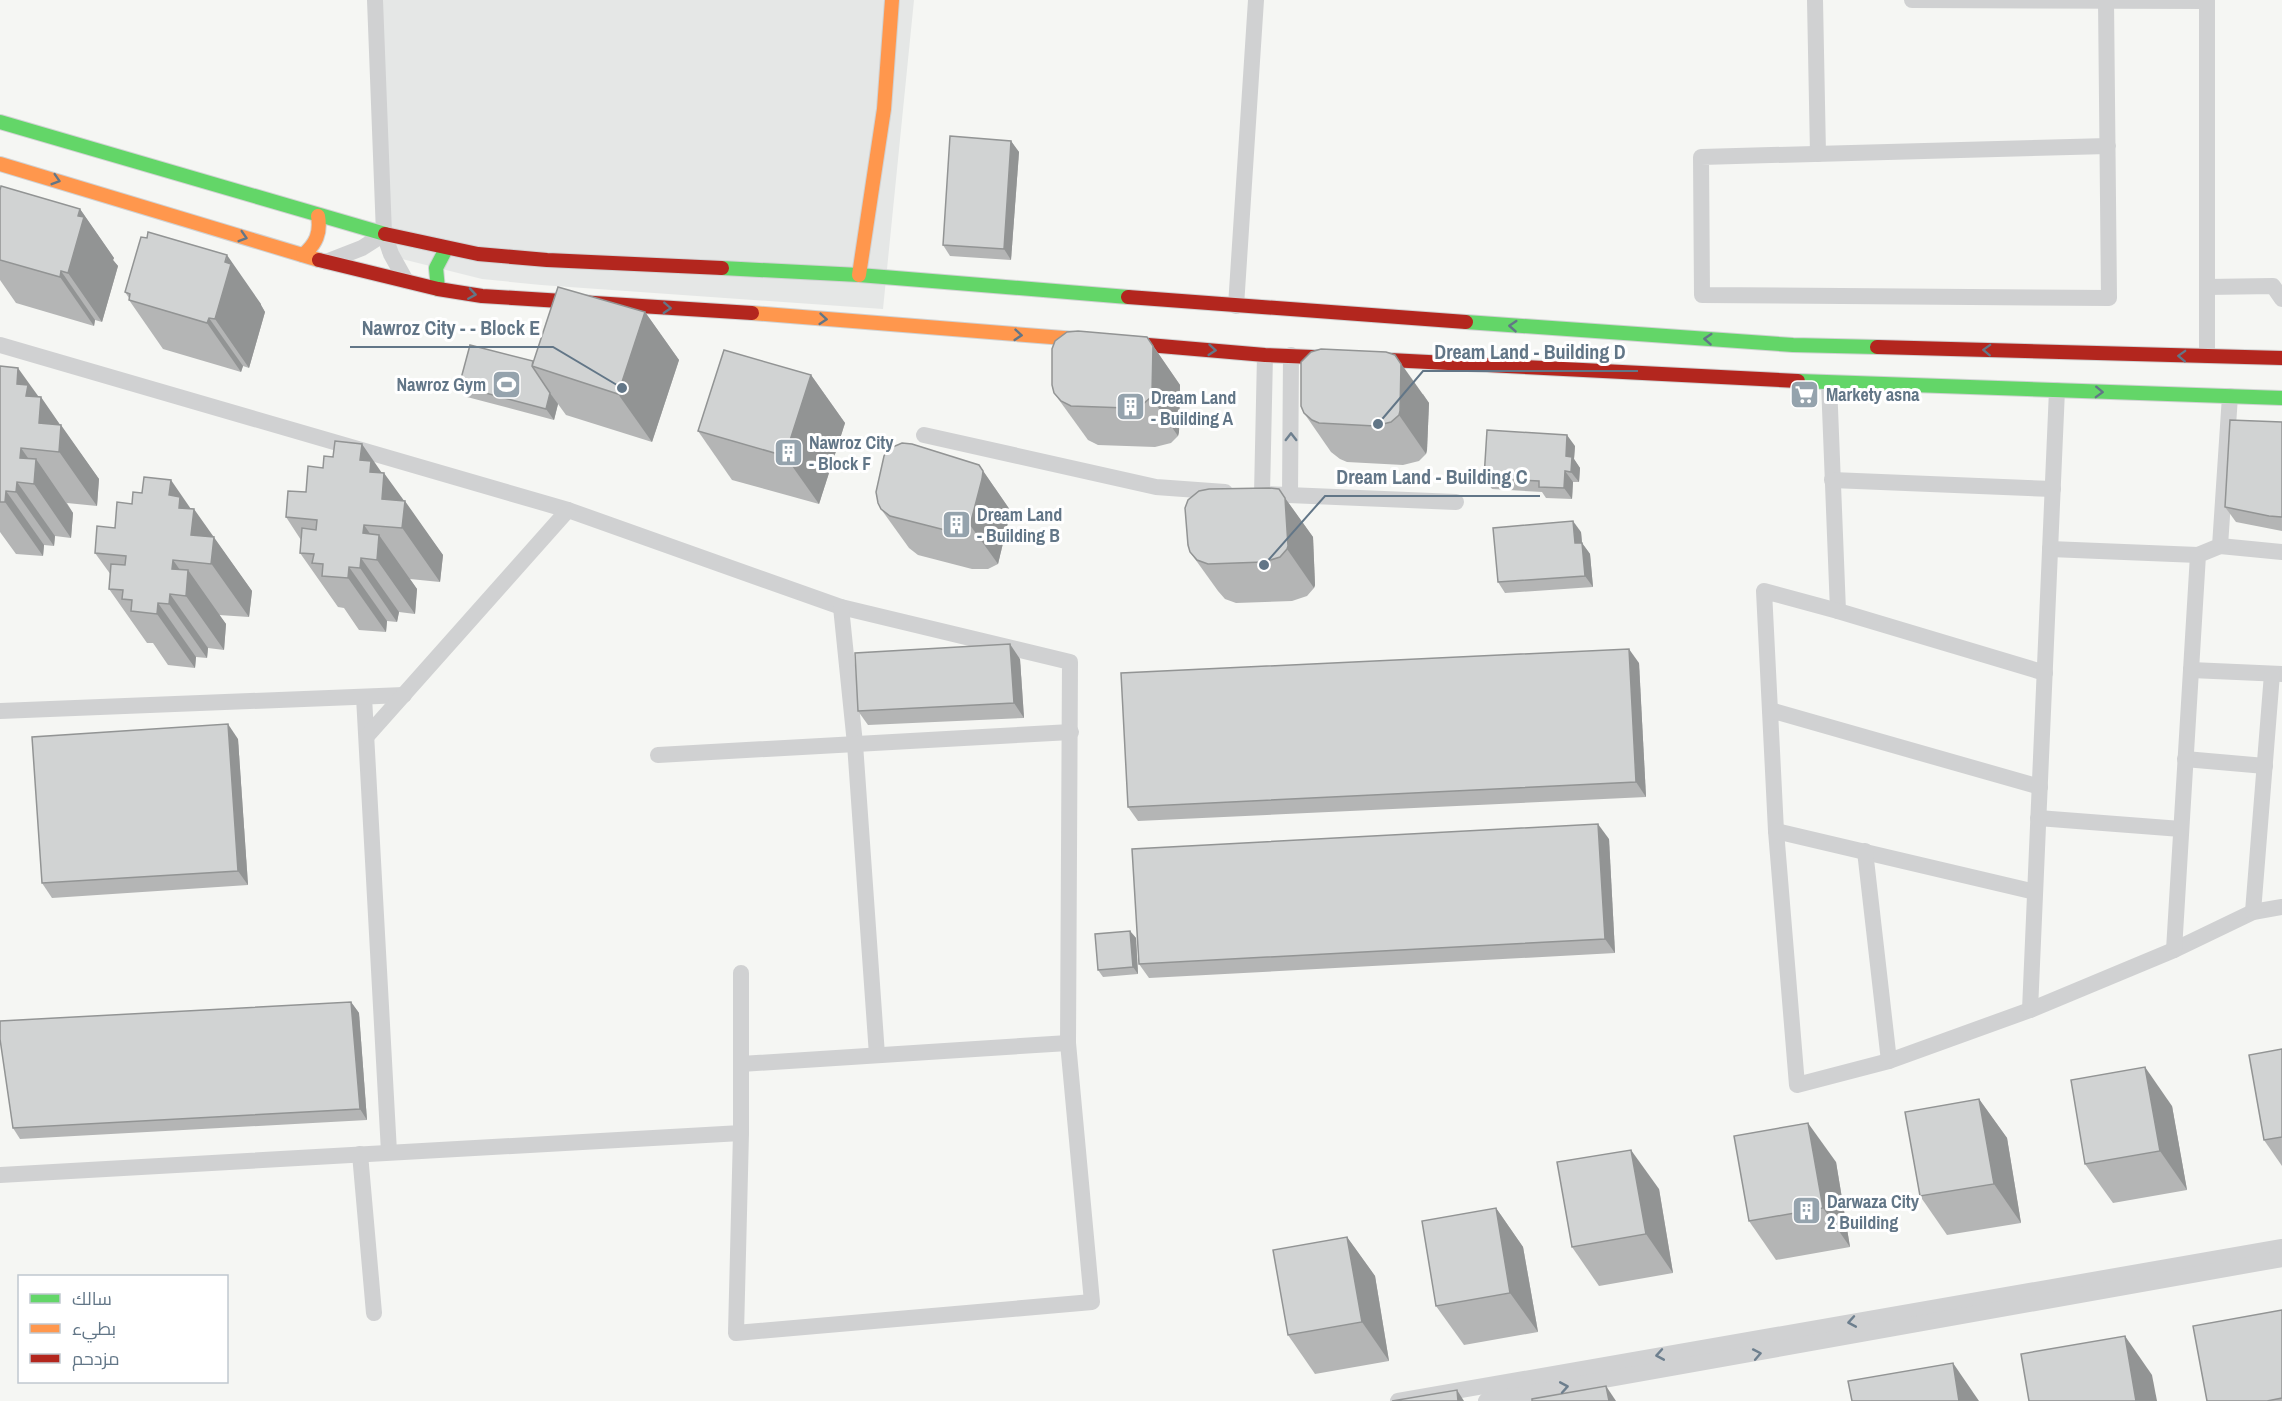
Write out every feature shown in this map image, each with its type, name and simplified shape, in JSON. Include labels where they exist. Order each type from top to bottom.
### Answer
[{"type":"main road","points":[[859,275],[884,109],[892,0]]},
{"type":"main road","points":[[0,122],[318,216],[446,249],[478,254],[547,260],[859,275],[1236,306],[1792,345],[2282,358]]},
{"type":"main road","points":[[0,164],[326,262],[438,289],[482,296],[765,314],[1265,355],[1829,383],[2282,398]]},
{"type":"main road","points":[[303,255],[318,238],[320,223],[318,216]]},
{"type":"main road","points":[[438,289],[435,267],[446,249]]},
{"type":"main road","points":[[1726,377],[1737,373],[1744,358],[1742,349],[1734,341]]},
{"type":"main road","points":[[1789,380],[1776,374],[1773,361],[1792,345]]},
{"type":"street","points":[[375,0],[384,234],[391,254],[406,281]]},
{"type":"street","points":[[1236,306],[1256,0]]},
{"type":"street","points":[[1815,0],[1818,154]]},
{"type":"street","points":[[1912,0],[2207,0],[2207,356]]},
{"type":"street","points":[[2106,0],[2108,146],[2109,298],[1702,295],[1701,157],[2108,146]]},
{"type":"street","points":[[326,262],[356,250],[384,234]]},
{"type":"street","points":[[2207,287],[2273,286],[2282,299]]},
{"type":"street","points":[[0,345],[568,510],[841,606],[1070,662],[1068,1043],[1092,1302],[736,1333],[741,1133],[741,973]]},
{"type":"street","points":[[1251,493],[1265,355]]},
{"type":"street","points":[[1290,495],[1291,355]]},
{"type":"street","points":[[1829,383],[1838,611]]},
{"type":"street","points":[[2030,1010],[2057,390]]},
{"type":"street","points":[[2220,546],[2230,396]]},
{"type":"street","points":[[924,435],[1156,487],[1456,502]]},
{"type":"street","points":[[1832,480],[2053,489]]},
{"type":"street","points":[[367,736],[568,510]]},
{"type":"street","points":[[2050,549],[2198,555],[2220,546],[2282,552]]},
{"type":"street","points":[[2174,950],[2198,555]]},
{"type":"street","points":[[2045,673],[1764,591],[1776,831],[1797,1085],[1889,1061],[2030,1010],[2174,950],[2253,912],[2282,907]]},
{"type":"street","points":[[841,606],[855,744],[877,1055]]},
{"type":"street","points":[[2191,670],[2277,674],[2265,766],[2253,912]]},
{"type":"street","points":[[0,711],[404,695]]},
{"type":"street","points":[[364,697],[389,1152]]},
{"type":"street","points":[[1770,710],[2040,787]]},
{"type":"street","points":[[658,755],[1071,732]]},
{"type":"street","points":[[2186,759],[2265,766]]},
{"type":"street","points":[[2038,818],[2181,829]]},
{"type":"street","points":[[1776,831],[2035,892]]},
{"type":"street","points":[[1865,851],[1889,1061]]},
{"type":"street","points":[[741,1064],[1068,1043]]},
{"type":"street","points":[[0,1175],[741,1133]]},
{"type":"street","points":[[360,1154],[374,1313]]},
{"type":"street","points":[[1398,1401],[2282,1247]]},
{"type":"street","points":[[1486,1401],[2282,1259]]},
{"type":"shaded area","points":[[374,0],[914,0],[883,309],[482,279],[382,254]]},
{"type":"building","points":[[950,136],[1011,141],[1004,249],[943,245]]},
{"type":"building","points":[[1,186],[80,209],[78,216],[84,217],[68,273],[61,271],[60,277],[0,260]]},
{"type":"building","points":[[148,232],[227,255],[225,262],[231,264],[215,319],[209,318],[207,323],[129,300],[130,294],[125,292],[141,237],[147,238]]},
{"type":"building","points":[[558,287],[645,312],[618,394],[532,366]]},
{"type":"building","points":[[1067,332],[1147,337],[1153,346],[1151,397],[1143,404],[1127,408],[1071,406],[1061,401],[1054,393],[1052,385],[1052,349],[1055,341]]},
{"type":"building","points":[[470,345],[533,361],[532,366],[550,393],[546,409],[459,386]]},
{"type":"building","points":[[1321,349],[1386,352],[1395,355],[1401,364],[1399,415],[1391,422],[1375,426],[1319,423],[1312,420],[1304,413],[1301,406],[1301,362],[1311,352]]},
{"type":"building","points":[[724,350],[811,375],[785,456],[698,431]]},
{"type":"building","points":[[0,366],[18,368],[17,384],[28,385],[26,396],[41,397],[39,423],[61,425],[59,452],[21,448],[20,458],[36,459],[34,484],[17,482],[16,492],[6,491],[5,502],[0,502]]},
{"type":"building","points":[[2230,420],[2282,422],[2282,517],[2225,507]]},
{"type":"building","points":[[1487,430],[1567,435],[1566,456],[1572,457],[1571,472],[1565,471],[1564,488],[1539,487],[1539,481],[1484,478]]},
{"type":"building","points":[[335,441],[362,444],[360,460],[371,461],[370,472],[384,473],[382,499],[405,501],[402,528],[364,525],[363,533],[379,535],[377,560],[361,558],[360,568],[349,567],[348,578],[322,576],[323,564],[312,563],[314,554],[300,553],[302,528],[316,530],[317,520],[286,517],[288,491],[306,492],[308,466],[323,468],[324,456],[333,457]]},
{"type":"building","points":[[902,443],[979,465],[983,471],[982,479],[970,525],[961,530],[945,530],[890,516],[881,509],[876,492],[884,456],[888,449]]},
{"type":"building","points":[[144,477],[171,480],[169,495],[180,497],[179,508],[194,509],[191,535],[214,537],[211,564],[173,560],[172,569],[188,570],[186,596],[170,594],[169,604],[158,603],[157,614],[131,611],[132,600],[122,599],[123,590],[109,589],[111,564],[125,565],[126,556],[95,553],[97,526],[115,528],[117,502],[132,504],[133,492],[142,493]]},
{"type":"building","points":[[1209,489],[1279,489],[1285,498],[1288,546],[1280,557],[1264,562],[1208,564],[1197,560],[1190,552],[1188,545],[1185,508],[1188,500],[1199,491]]},
{"type":"building","points":[[1573,521],[1575,543],[1582,543],[1585,576],[1498,582],[1493,528]]},
{"type":"building","points":[[1010,644],[1014,703],[858,711],[855,653]]},
{"type":"building","points":[[1629,649],[1636,782],[1128,807],[1121,673]]},
{"type":"building","points":[[228,724],[238,871],[42,883],[32,737]]},
{"type":"building","points":[[1598,824],[1605,939],[1139,964],[1132,849]]},
{"type":"building","points":[[1130,931],[1133,967],[1098,970],[1095,934]]},
{"type":"building","points":[[351,1002],[360,1109],[13,1128],[0,1039],[0,1021]]},
{"type":"building","points":[[2282,1049],[2282,1137],[2264,1140],[2249,1055]]},
{"type":"building","points":[[2145,1067],[2160,1151],[2085,1164],[2071,1080]]},
{"type":"building","points":[[1979,1099],[1994,1184],[1920,1196],[1905,1112]]},
{"type":"building","points":[[1808,1123],[1823,1208],[1749,1221],[1734,1136]]},
{"type":"building","points":[[1631,1150],[1646,1234],[1572,1247],[1557,1162]]},
{"type":"building","points":[[1496,1208],[1510,1293],[1436,1306],[1422,1221]]},
{"type":"building","points":[[1347,1237],[1362,1322],[1288,1335],[1273,1250]]},
{"type":"building","points":[[2282,1310],[2282,1398],[2267,1401],[2207,1401],[2193,1326]]},
{"type":"building","points":[[2125,1336],[2136,1401],[2029,1401],[2021,1354]]},
{"type":"building","points":[[1953,1363],[1959,1401],[1852,1401],[1848,1381]]},
{"type":"building","points":[[1606,1386],[1609,1401],[1532,1401],[1532,1399]]},
{"type":"building","points":[[1457,1390],[1458,1401],[1392,1401]]},
{"type":"traffic: fast","points":[[0,122],[385,234]]},
{"type":"traffic: fast","points":[[438,289],[436,268],[446,249]]},
{"type":"traffic: fast","points":[[722,268],[859,275],[1128,297]]},
{"type":"traffic: fast","points":[[1466,322],[1793,345],[1877,347]]},
{"type":"traffic: fast","points":[[1798,381],[2282,398]]},
{"type":"traffic: slow","points":[[859,275],[884,109],[892,0]]},
{"type":"traffic: slow","points":[[0,164],[319,260]]},
{"type":"traffic: slow","points":[[303,255],[316,238],[319,228],[318,216]]},
{"type":"traffic: slow","points":[[752,313],[1089,340]]},
{"type":"traffic: jam","points":[[385,234],[478,254],[547,260],[722,268]]},
{"type":"traffic: jam","points":[[319,260],[438,289],[482,296],[752,313]]},
{"type":"traffic: jam","points":[[1128,297],[1466,322]]},
{"type":"traffic: jam","points":[[1125,343],[1265,355],[1337,358]]},
{"type":"traffic: jam","points":[[1877,347],[2282,358]]},
{"type":"traffic: jam","points":[[1370,359],[1798,381]]},
{"type":"place","name":"Nawroz Gym","points":[[507,384]]},
{"type":"place","name":"Nawroz City - - Block E","points":[[622,388]]},
{"type":"place","name":"Markety asna","points":[[1805,394]]},
{"type":"place","name":"Dream Land - Building A","points":[[1130,407]]},
{"type":"place","name":"Dream Land - Building D","points":[[1378,424]]},
{"type":"place","name":"Nawroz City - Block F","points":[[788,452]]},
{"type":"place","name":"Dream Land - Building B","points":[[956,524]]},
{"type":"place","name":"Dream Land - Building C","points":[[1264,565]]},
{"type":"place","name":"Darwaza City 2 Building","points":[[1806,1211]]}]
